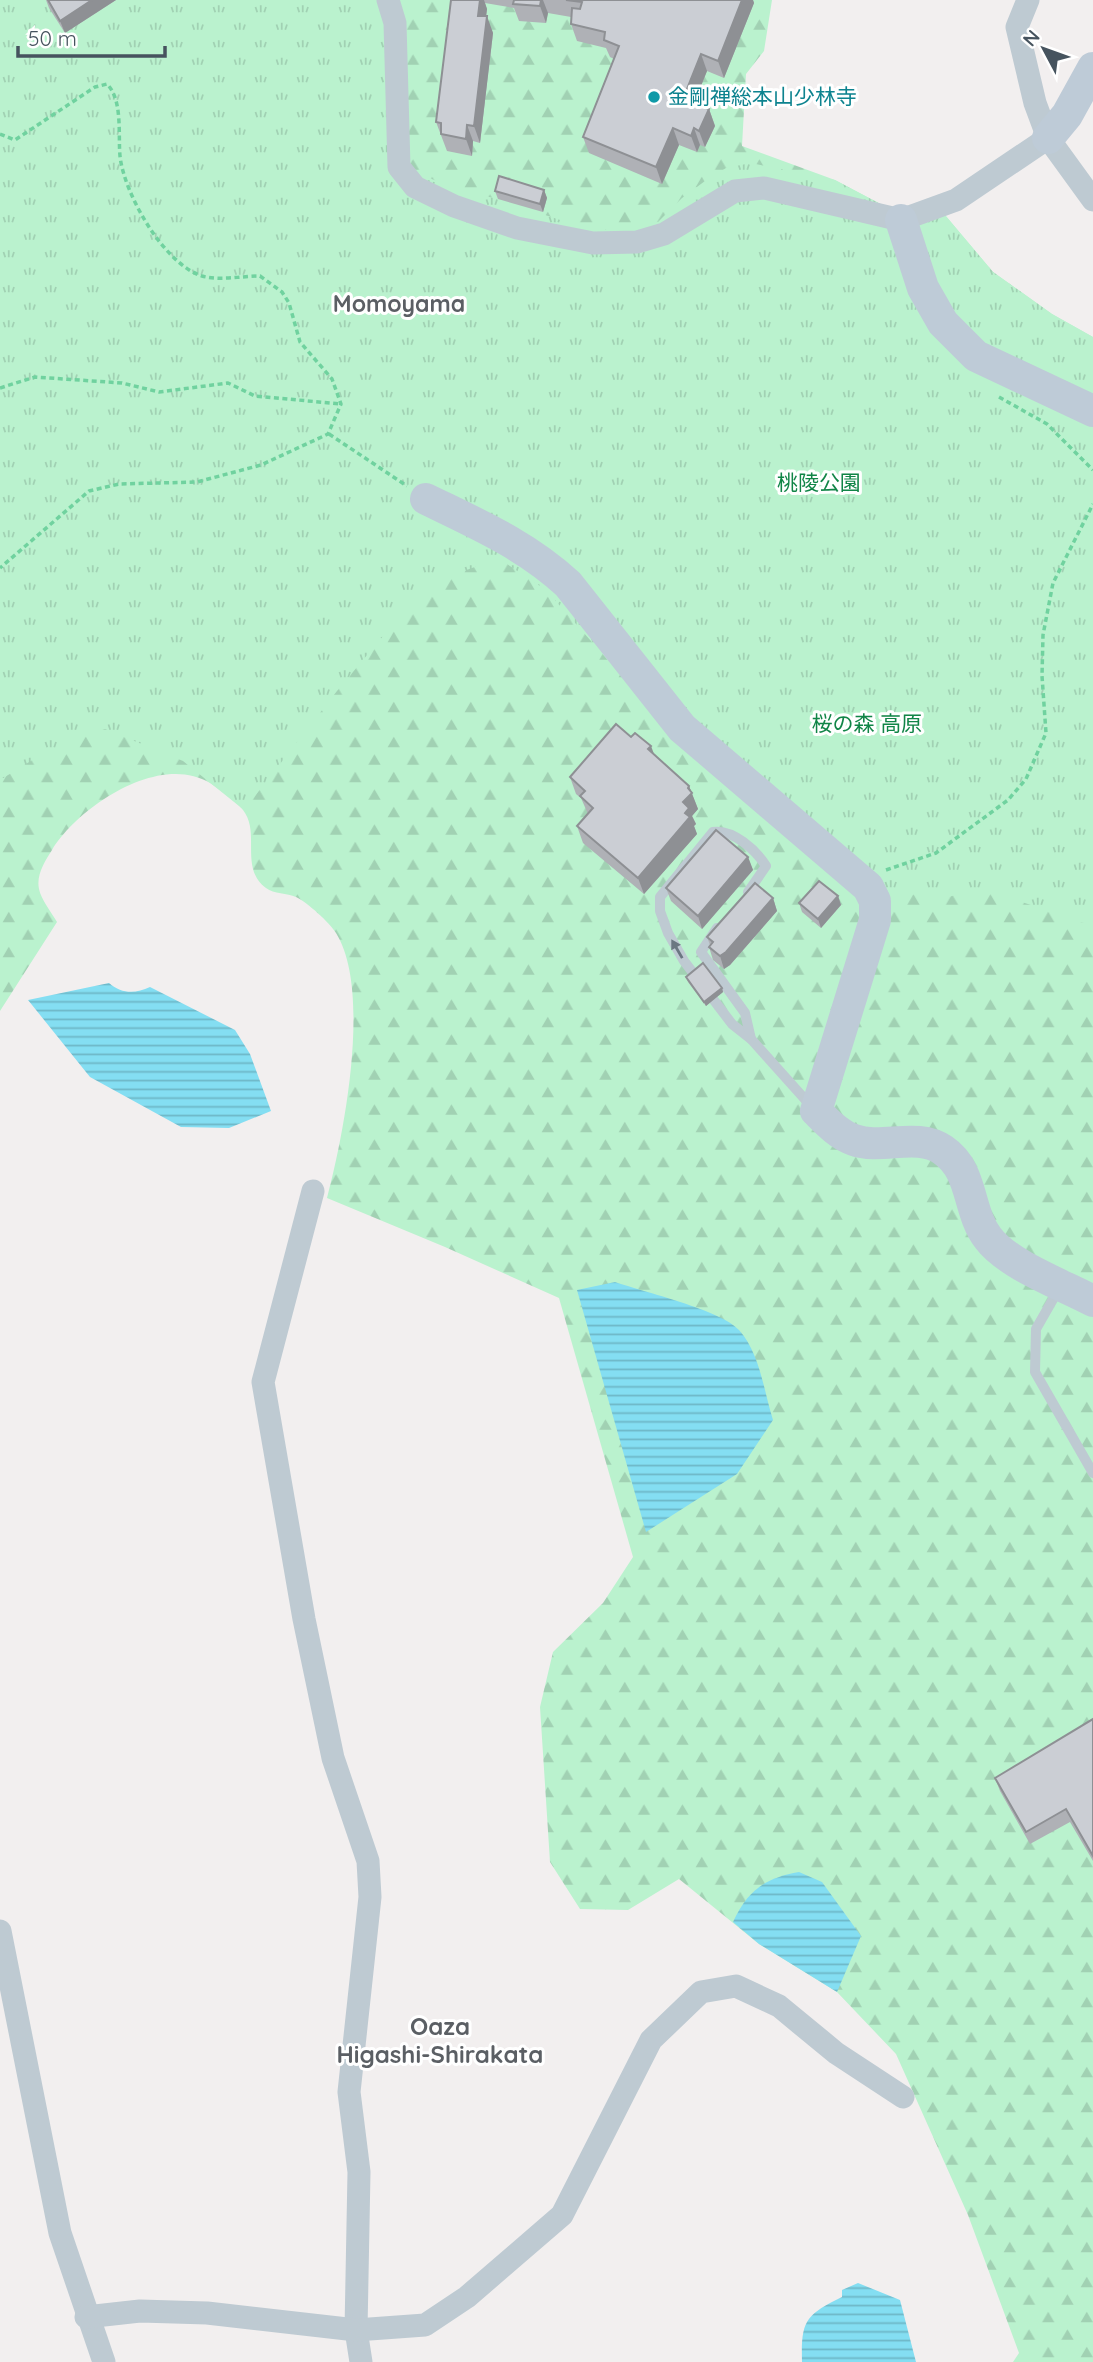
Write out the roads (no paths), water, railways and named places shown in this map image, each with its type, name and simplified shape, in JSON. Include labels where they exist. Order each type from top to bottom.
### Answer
[{"type":"street","points":[[388,0],[395,23],[399,167],[415,187],[454,206],[517,228],[593,243],[637,242],[664,234],[735,191],[764,187],[901,220],[956,200],[1048,138],[1067,115],[1093,68]]},
{"type":"street","points":[[1028,0],[1017,27],[1035,103],[1048,138],[1093,200]]},
{"type":"street","points":[[901,220],[923,288],[943,323],[976,356],[1093,411]]},
{"type":"street","points":[[426,499],[509,540],[552,569],[568,584],[682,728],[860,878],[875,901],[875,920],[816,1111],[834,1128],[853,1140],[877,1143],[915,1141],[942,1149],[961,1167],[976,1218],[988,1239],[1007,1255],[1093,1301]]},
{"type":"street","points":[[313,1191],[263,1382],[304,1619],[333,1758],[368,1861],[370,1897],[349,2092],[359,2172],[356,2330],[361,2362]]},
{"type":"street","points":[[0,1931],[60,2233],[86,2317],[104,2362]]},
{"type":"street","points":[[86,2317],[140,2311],[206,2313],[356,2330],[425,2325],[467,2297],[562,2215],[651,2040],[701,1992],[736,1986],[779,2006],[836,2053],[903,2097]]},
{"type":"lane","points":[[743,898],[761,878],[766,866],[761,858],[732,834],[713,832],[660,897],[660,911],[684,961],[732,1024],[751,1039],[816,1111]]},
{"type":"lane","points":[[726,918],[708,938],[701,952],[745,1013],[751,1039]]},
{"type":"lane","points":[[1061,1284],[1036,1329],[1035,1372],[1093,1474]]},
{"type":"water","points":[[109,983],[129,992],[150,987],[235,1030],[250,1054],[271,1111],[229,1128],[181,1127],[90,1077],[28,1000]]},
{"type":"water","points":[[615,1282],[716,1315],[739,1330],[757,1361],[773,1420],[737,1474],[646,1532],[577,1290]]},
{"type":"water","points":[[799,1872],[822,1882],[861,1936],[837,1992],[759,1944],[733,1922],[745,1902],[759,1887],[776,1878]]},
{"type":"water","points":[[858,2283],[900,2300],[916,2362],[802,2362],[804,2328],[808,2321],[820,2309],[842,2297],[842,2290]]},
{"type":"place","name":"金剛禅総本山少林寺","points":[[654,97]]},
{"type":"district","name":"Momoyama","points":[[399,304]]},
{"type":"district","name":"Oaza Higashi-Shirakata","points":[[440,2041]]},
{"type":"park label","name":"桃陵公園","points":[[819,483]]},
{"type":"park label","name":"桜の森 高原","points":[[867,724]]}]
